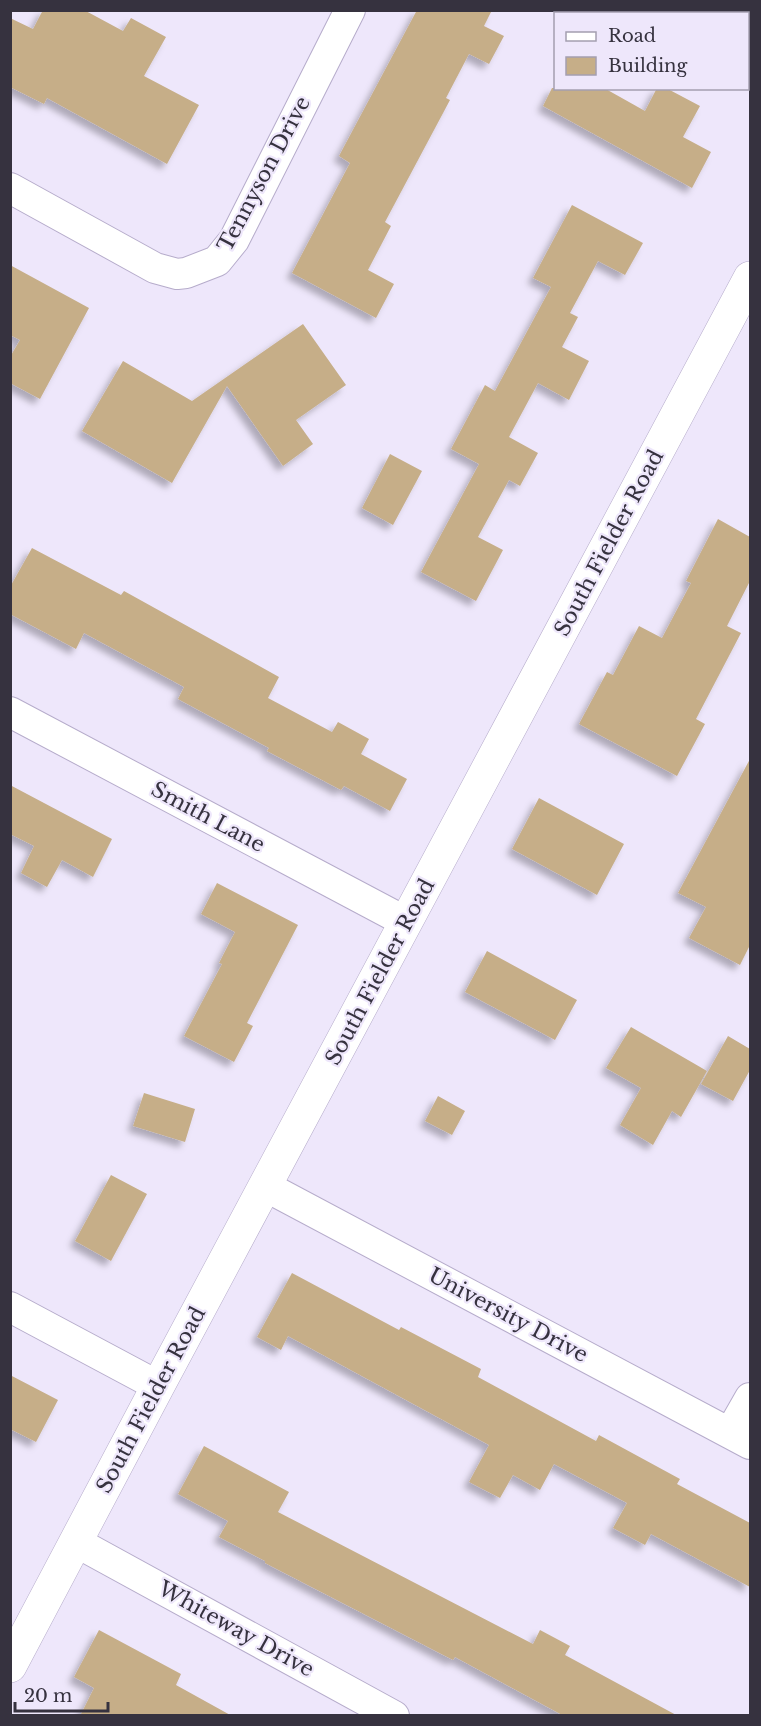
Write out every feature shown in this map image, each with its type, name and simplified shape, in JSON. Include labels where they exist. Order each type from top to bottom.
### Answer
[{"type":"main road","name":"South Fielder Road","points":[[10,1666],[750,278]]},
{"type":"street","name":"Tennyson Drive","points":[[10,188],[155,268],[177,274],[186,273],[217,261],[234,240],[350,10]]},
{"type":"street","name":"Smith Lane","points":[[10,712],[406,922]]},
{"type":"street","name":"University Drive","points":[[265,1186],[740,1439]]},
{"type":"street","points":[[10,1307],[158,1386]]},
{"type":"street","points":[[740,1439],[750,1398]]},
{"type":"street","name":"Whiteway Drive","points":[[76,1542],[394,1716]]},
{"type":"building","points":[[43,10],[84,10],[123,31],[131,18],[166,37],[144,76],[199,105],[167,164],[47,98],[44,104],[10,87],[10,18],[33,29]]},
{"type":"building","points":[[417,10],[492,10],[484,26],[504,36],[489,64],[469,54],[446,98],[450,100],[385,222],[391,226],[368,270],[394,284],[376,318],[292,273],[350,163],[339,156]]},
{"type":"building","points":[[552,88],[554,90],[608,90],[645,111],[656,90],[670,90],[700,106],[683,137],[711,152],[692,188],[543,106]]},
{"type":"building","points":[[572,205],[643,243],[625,275],[598,261],[570,313],[578,317],[562,347],[589,361],[569,400],[538,383],[509,437],[538,453],[520,486],[509,480],[478,537],[503,550],[476,601],[421,572],[479,464],[451,449],[485,385],[495,391],[551,287],[533,278]]},
{"type":"building","points":[[10,265],[89,308],[40,399],[10,383],[10,357],[20,340],[10,335]]},
{"type":"building","points":[[303,324],[346,385],[296,420],[313,444],[283,466],[227,386],[172,483],[82,431],[123,361],[192,401]]},
{"type":"building","points":[[390,454],[422,471],[393,525],[362,508]]},
{"type":"building","points":[[718,519],[750,537],[750,581],[727,626],[741,633],[696,719],[705,724],[677,776],[579,724],[607,672],[613,675],[639,626],[662,638],[691,583],[686,581]]},
{"type":"building","points":[[32,548],[121,595],[124,591],[279,677],[268,698],[332,732],[338,722],[369,739],[361,754],[407,779],[390,811],[344,786],[341,790],[267,751],[269,748],[178,699],[184,687],[84,633],[76,649],[10,614],[10,587]]},
{"type":"building","points":[[750,759],[750,945],[740,965],[689,938],[706,907],[678,893]]},
{"type":"building","points":[[10,785],[112,839],[93,877],[62,860],[47,887],[21,873],[34,846],[10,834]]},
{"type":"building","points":[[539,798],[624,844],[597,895],[512,849]]},
{"type":"building","points":[[217,883],[298,925],[247,1023],[253,1026],[234,1062],[184,1036],[222,964],[219,963],[235,932],[201,914]]},
{"type":"building","points":[[487,951],[577,1000],[555,1040],[465,992]]},
{"type":"building","points":[[631,1027],[707,1071],[681,1117],[672,1111],[653,1145],[620,1125],[641,1088],[606,1068]]},
{"type":"building","points":[[728,1036],[750,1049],[750,1070],[733,1101],[701,1084]]},
{"type":"building","points":[[144,1093],[195,1109],[185,1142],[133,1126]]},
{"type":"building","points":[[438,1096],[465,1111],[452,1135],[425,1121]]},
{"type":"building","points":[[111,1175],[147,1194],[111,1261],[75,1241]]},
{"type":"building","points":[[292,1273],[399,1330],[401,1327],[481,1369],[478,1377],[596,1441],[599,1435],[680,1479],[677,1484],[750,1523],[750,1587],[651,1534],[645,1545],[613,1528],[627,1503],[554,1464],[540,1490],[513,1475],[500,1498],[469,1482],[489,1445],[288,1336],[281,1350],[257,1337]]},
{"type":"building","points":[[10,1375],[58,1400],[36,1442],[10,1429]]},
{"type":"building","points":[[204,1446],[289,1492],[278,1512],[533,1644],[540,1630],[570,1646],[565,1655],[678,1716],[564,1716],[455,1657],[453,1660],[219,1537],[228,1521],[178,1494]]},
{"type":"building","points":[[99,1630],[181,1674],[176,1685],[232,1716],[80,1716],[94,1688],[74,1677]]}]
